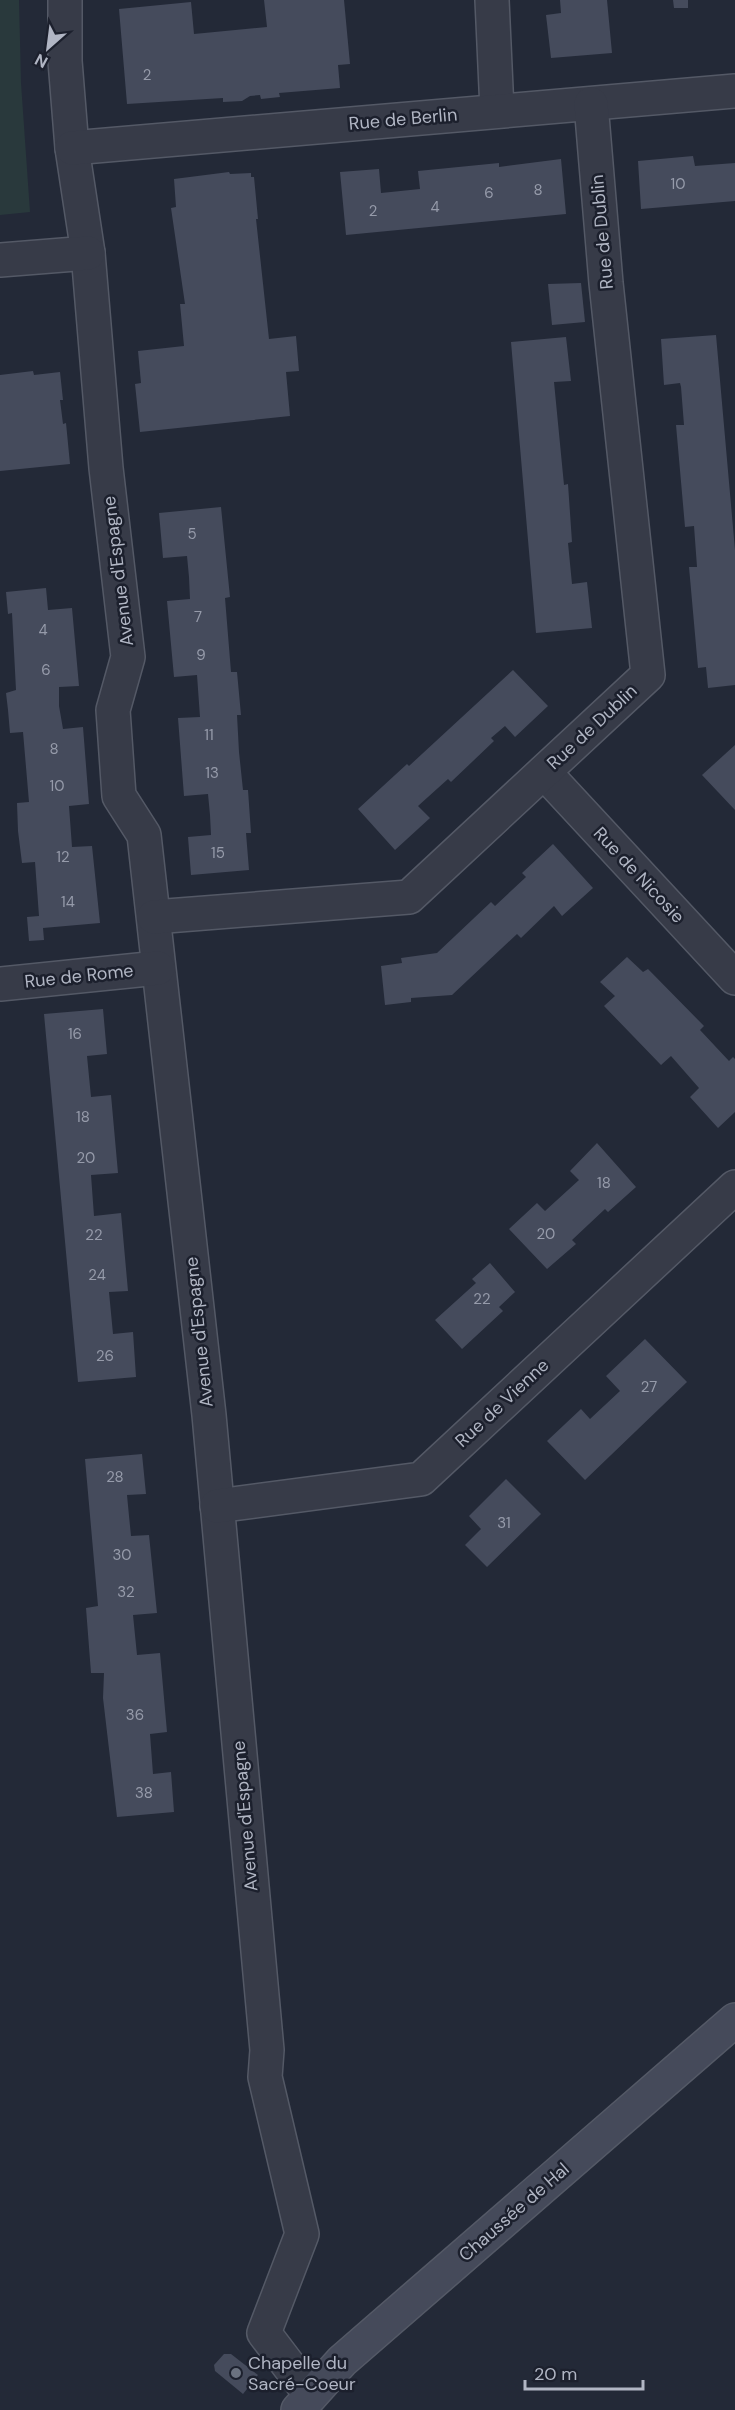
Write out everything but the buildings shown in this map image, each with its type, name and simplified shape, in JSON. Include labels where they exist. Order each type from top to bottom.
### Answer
[{"type":"main road","name":"Chaussée de Hal","points":[[305,2403],[342,2361],[735,2020]]},
{"type":"street","name":"Avenue d'Espagne","points":[[65,0],[65,61],[72,148],[88,253],[106,468],[128,657],[112,710],[119,796],[144,835],[217,1506],[267,2049],[265,2077],[302,2234],[264,2333],[305,2403]]},
{"type":"street","points":[[492,0],[497,110]]},
{"type":"street","name":"Rue de Berlin","points":[[72,148],[735,91]]},
{"type":"street","name":"Rue de Dublin","points":[[154,917],[409,897],[648,675],[606,283],[591,104]]},
{"type":"street","points":[[0,260],[88,253]]},
{"type":"street","name":"Rue de Nicosie","points":[[544,772],[735,978]]},
{"type":"street","name":"Rue de Rome","points":[[0,984],[158,968]]},
{"type":"street","name":"Rue de Vienne","points":[[217,1506],[421,1479],[735,1187]]},
{"type":"shaded area","points":[[0,0],[19,0],[21,83],[30,212],[0,215]]},
{"type":"place","name":"Chapelle du Sacré-Coeur","points":[[236,2373]]}]
